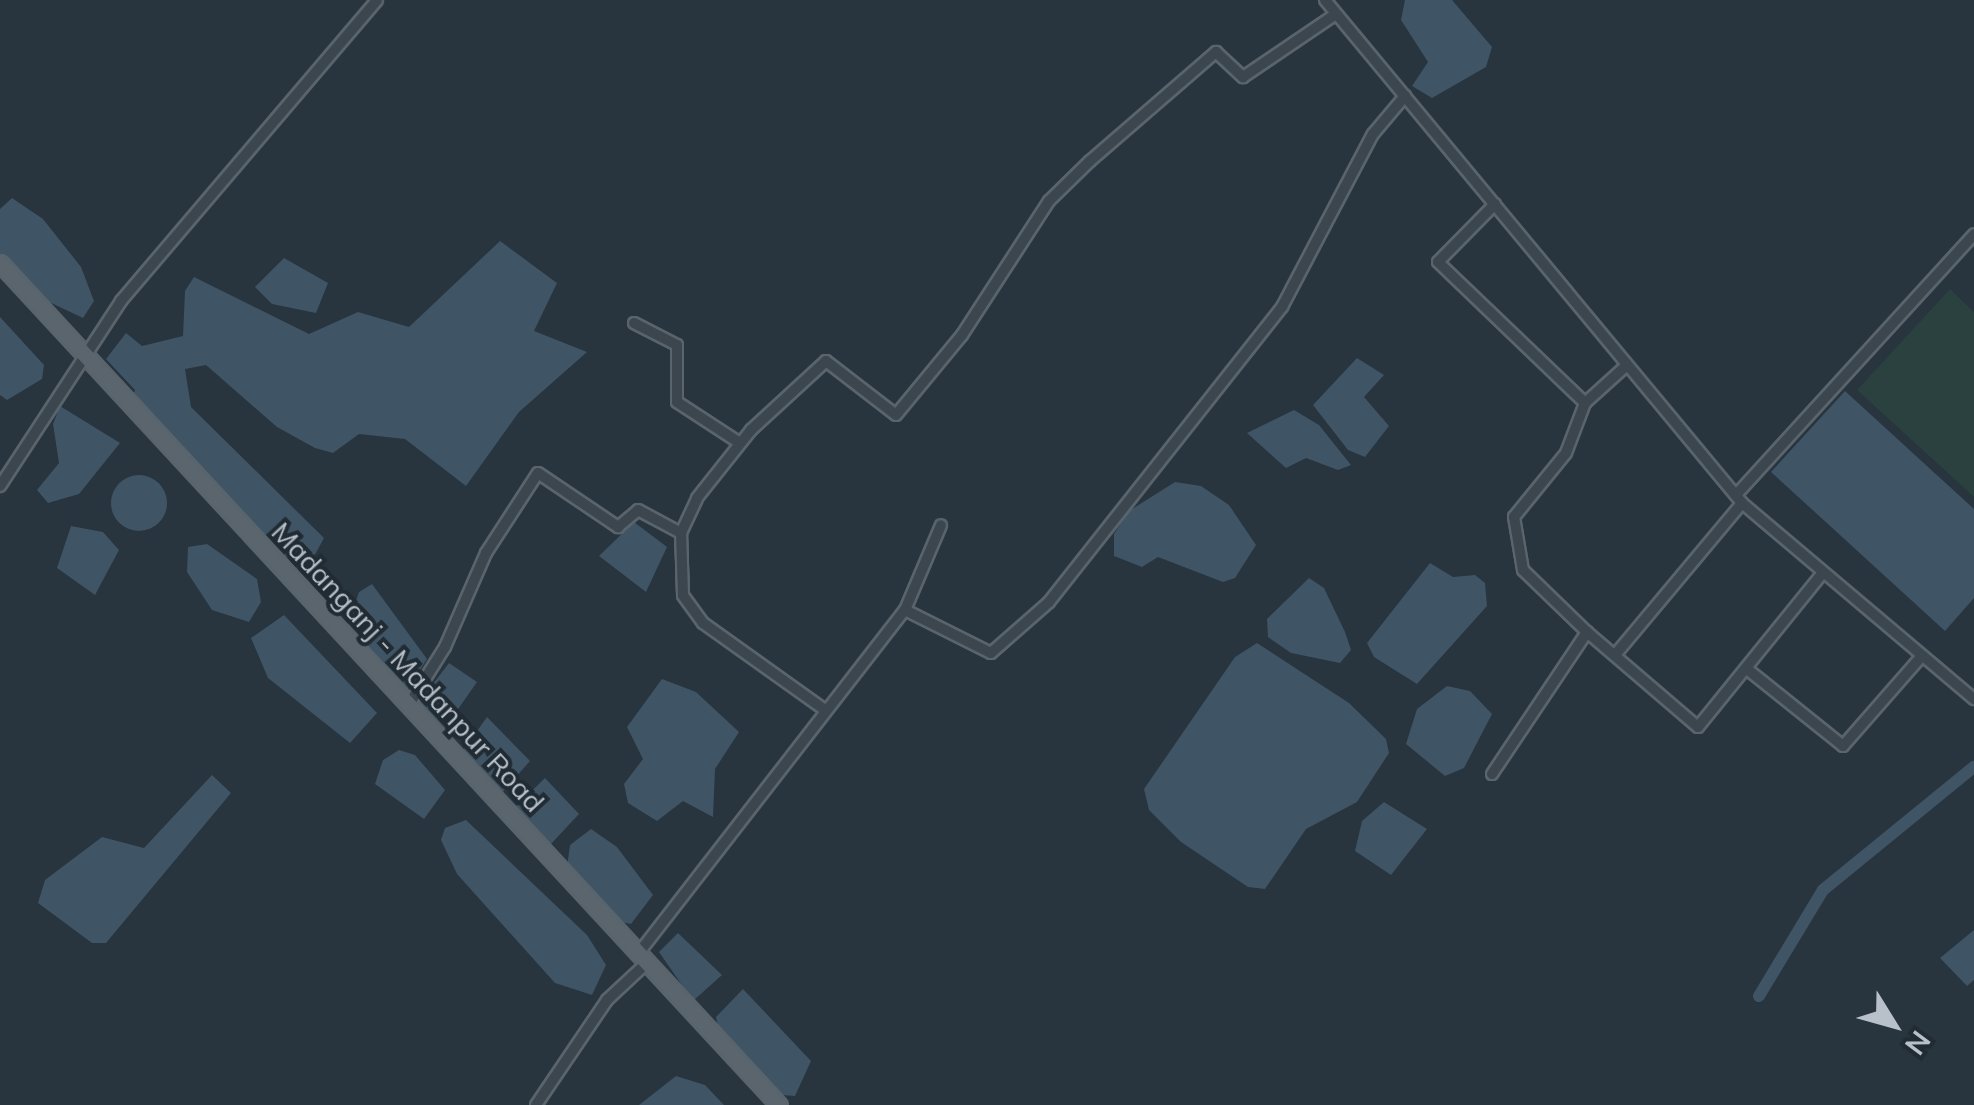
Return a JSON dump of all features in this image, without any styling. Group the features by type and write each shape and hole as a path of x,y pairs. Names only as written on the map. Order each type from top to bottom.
{"main road":[{"name":"Madanganj - Madanpur Road","path":"0,263 779,1105"}],"street":[{"path":"0,486 82,351 376,0"},
{"path":"1325,0 1739,499 1822,574 1974,700"},
{"path":"825,710 703,623 683,596 680,533 740,442 826,361 896,416 962,335 1049,201 1090,161 1216,52 1244,77 1336,14"},
{"path":"905,610 991,653 1048,602 1282,307 1372,134 1405,96"},
{"path":"1495,204 1438,262 1585,403"},
{"path":"1615,654 1739,499 1974,234"},
{"path":"634,323 678,345 677,402 740,442"},
{"path":"1626,366 1585,403 1566,454 1513,522 1523,570 1587,632 1698,727 1822,574"},
{"path":"408,706 445,648 486,552 538,473 618,527 638,510 680,533"},
{"path":"536,1105 606,1000 645,956 825,710 905,610 940,525"},
{"path":"1492,774 1587,632"},
{"path":"1746,669 1843,746 1921,657"}],"green space":[{"path":"1950,289 1974,312 1974,497 1857,390"}],"water":[{"path":"1405,0 1452,0 1492,47 1486,67 1432,98 1412,86 1428,62 1401,20"},
{"path":"12,198 43,219 81,267 94,301 83,318 47,301 0,255 0,209"},
{"path":"500,241 557,283 534,331 587,352 519,412 466,486 405,439 359,434 333,453 315,448 277,427 206,365 185,369 191,407 324,538 311,562 282,561 131,400 135,390 106,359 126,333 142,346 183,336 185,291 194,277 309,334 358,312 409,327"},
{"path":"284,258 328,283 316,313 272,304 255,287"},
{"path":"0,317 44,365 42,379 7,400 0,395"},
{"path":"1357,358 1384,375 1364,397 1389,426 1365,457 1348,450 1313,405"},
{"path":"1845,391 1974,509 1974,598 1945,631 1771,472"},
{"path":"60,406 120,443 79,494 48,503 37,490 59,463 53,424"},
{"path":"1294,410 1319,425 1351,465 1338,470 1306,458 1286,468 1247,433"},
{"path":"139,475 159,483 167,503 159,523 139,531 119,523 111,503 119,483"},
{"path":"1175,482 1201,486 1229,505 1256,545 1235,578 1223,582 1158,557 1142,567 1114,556 1114,534 1129,511"},
{"path":"634,522 667,547 646,592 599,556"},
{"path":"71,526 103,532 119,550 95,595 57,568"},
{"path":"207,544 257,579 261,602 249,622 212,610 187,572 188,547"},
{"path":"1430,563 1453,577 1475,575 1485,583 1487,606 1417,684 1374,657 1367,643"},
{"path":"1309,578 1324,588 1345,632 1351,650 1340,663 1291,653 1268,637 1267,619"},
{"path":"372,584 427,659 407,691 346,630 359,592"},
{"path":"284,615 377,713 350,743 268,678 251,638"},
{"path":"1257,643 1349,703 1386,739 1389,753 1357,802 1306,829 1265,889 1248,887 1181,842 1149,810 1144,789 1235,657"},
{"path":"449,663 477,682 440,735 416,706"},
{"path":"662,679 696,692 739,732 715,769 713,817 683,801 657,821 628,803 624,784 643,759 627,727"},
{"path":"1447,686 1470,691 1492,714 1464,768 1445,776 1406,744 1417,709"},
{"path":"487,717 530,761 501,794 462,752"},
{"path":"399,750 415,755 445,790 424,819 375,784 383,760"},
{"path":"212,775 231,793 106,943 92,943 38,903 45,880 102,837 144,848"},
{"path":"545,778 579,814 550,845 512,810"},
{"path":"1384,802 1427,829 1391,875 1355,851 1362,821"},
{"path":"466,820 587,935 606,965 592,995 555,983 457,874 441,840 445,828"},
{"path":"591,829 617,847 653,895 631,924 616,921 567,867 570,845"},
{"path":"1974,930 1974,980 1967,986 1940,958"},
{"path":"678,933 722,975 693,1001 659,952"},
{"path":"743,989 811,1061 795,1096 782,1095 720,1035 716,1017"},
{"path":"676,1076 705,1085 724,1105 639,1105"}],"waterway":[{"path":"1759,996 1823,890 1974,767"}]}
